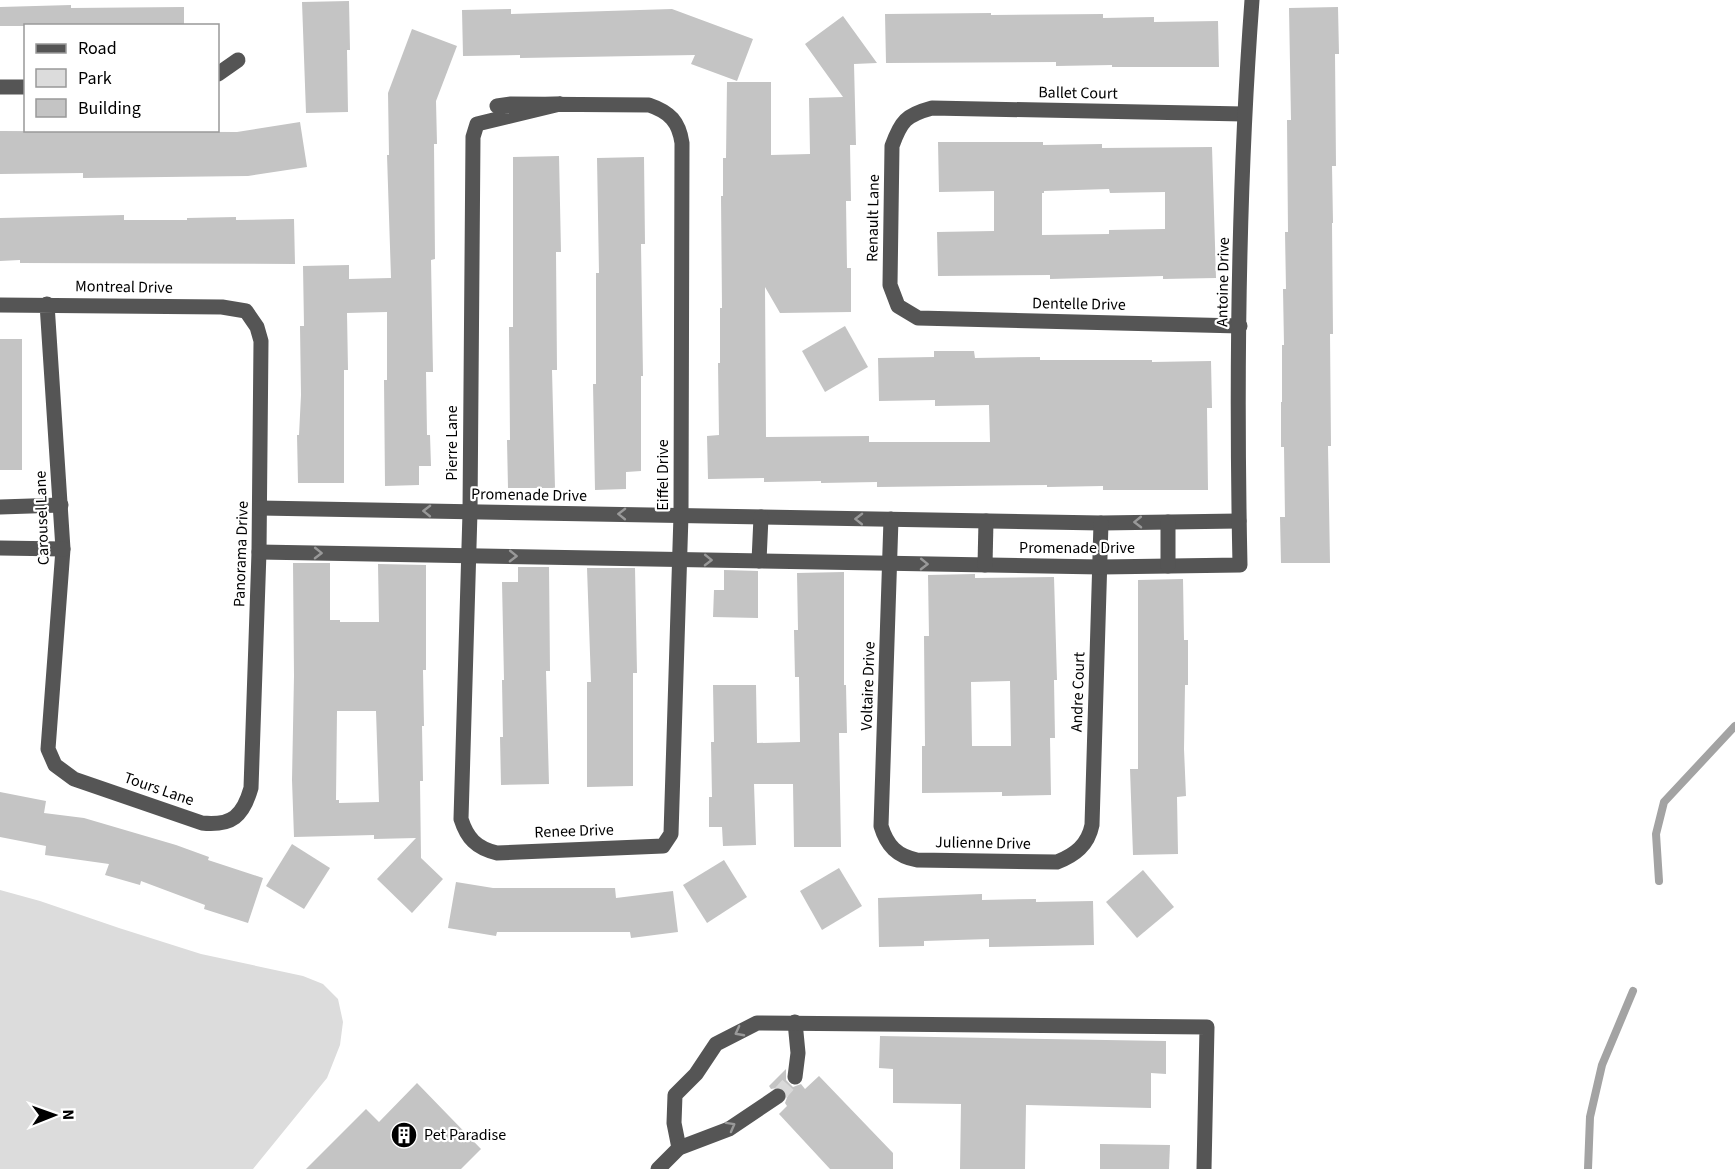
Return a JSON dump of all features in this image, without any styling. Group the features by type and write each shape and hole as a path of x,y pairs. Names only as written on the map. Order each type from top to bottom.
{"street":[{"name":"Antoine Drive","path":"1240,565 1240,326 1244,114 1252,0"},
{"path":"219,73 238,60"},
{"path":"0,87 24,87"},
{"name":"Eiffel Drive","path":"560,104 649,105 662,109 674,118 680,130 682,144 681,559 671,834"},
{"name":"Pierre Lane","path":"474,844 465,832 461,819 470,512 473,137 477,124 560,104"},
{"name":"Ballet Court","path":"913,113 932,108 1244,114"},
{"name":"Renault Lane","path":"913,113 900,125 892,146 890,285 898,306 918,318"},
{"name":"Carousel Lane","path":"47,304 63,549 48,749 55,765"},
{"name":"Montreal Drive","path":"0,305 222,307 246,311"},
{"name":"Panorama Drive","path":"246,311 257,327 261,341 259,552 251,788 247,801"},
{"name":"Dentelle Drive","path":"918,318 1240,326"},
{"path":"0,507 61,505"},
{"name":"Promenade Drive","path":"260,508 1101,523 1239,521"},
{"path":"759,561 761,517"},
{"name":"Voltaire Drive","path":"891,519 881,826 885,840 894,850"},
{"path":"985,565 986,521"},
{"path":"1168,522 1168,566"},
{"name":"Andre Court","path":"1072,856 1089,838 1092,825 1101,523"},
{"path":"0,548 63,549"},
{"name":"Promenade Drive","path":"259,552 1101,567 1240,565"},
{"name":"Tours Lane","path":"55,765 74,779 202,823 216,824 230,821 241,813 247,801"},
{"name":"Renee Drive","path":"474,844 497,853 663,846 671,834"},
{"name":"Julienne Drive","path":"894,850 904,858 917,860 1057,862 1072,856"},
{"path":"795,1022 798,1053 795,1077"},
{"path":"679,1148 674,1123 675,1095 696,1074 716,1044 757,1023 1207,1027 1204,1169"},
{"path":"658,1169 679,1148 729,1129 778,1096"}],"green space":[{"path":"0,890 201,954 303,976 323,984 338,999 343,1022 340,1045 327,1078 253,1169 0,1169"}],"building":[{"path":"349,1 348,112 306,113 302,2"},
{"path":"71,5 71,8 184,7 184,24 0,26 0,7"},
{"path":"1338,7 1339,54 1335,54 1336,166 1332,166 1333,334 1330,334 1331,446 1328,446 1330,563 1281,563 1280,517 1285,517 1284,447 1281,447 1283,289 1286,289 1285,232 1288,232 1287,120 1291,120 1289,8"},
{"path":"511,9 511,14 672,9 753,39 737,81 691,64 695,55 520,58 520,55 463,56 462,10"},
{"path":"991,13 991,15 1103,14 1103,18 1154,17 1154,22 1218,21 1219,67 1056,66 1056,62 886,63 885,14"},
{"path":"843,16 877,63 854,64 856,145 850,145 851,201 846,201 847,268 851,268 851,312 780,313 765,287 766,437 869,436 869,442 990,442 989,405 935,406 935,400 879,401 878,358 934,357 934,351 974,351 975,358 1040,357 1040,360 1211,361 1212,408 1207,408 1208,490 1103,490 1103,486 1047,487 1047,485 877,487 877,482 764,482 764,478 708,479 707,436 719,435 718,363 720,363 720,308 722,308 721,196 723,196 723,158 726,158 727,82 771,82 771,155 810,154 809,98 843,97 805,44"},
{"path":"412,29 457,46 436,101 435,259 431,260 433,372 426,372 427,435 430,435 431,466 419,466 419,485 385,486 384,380 387,380 387,312 347,313 348,370 344,370 344,483 298,483 297,435 299,435 301,395 300,326 304,326 303,266 349,265 349,279 391,278 387,155 389,155 388,93"},
{"path":"300,122 307,167 248,176 83,178 83,173 0,174 0,131 237,132"},
{"path":"938,142 1102,144 1102,148 1212,147 1216,278 1163,279 1163,276 1050,279 1050,275 938,276 937,232 994,231 994,191 939,192","holes":["1109,189 1110,193 1165,192 1165,229 1109,230 1109,234 1042,235 1042,193 1044,191"]},
{"path":"559,156 561,252 556,252 557,370 552,370 555,488 508,488 509,327 513,327 513,157"},
{"path":"644,157 645,244 641,244 643,376 641,376 641,471 626,472 626,489 595,490 593,384 596,384 596,273 599,273 597,158"},
{"path":"124,215 124,220 236,217 236,220 294,219 295,264 0,261 0,218"},
{"path":"845,326 868,367 825,392 802,351"},
{"path":"0,339 22,339 22,470 0,470"},
{"path":"293,563 330,563 330,620 340,620 340,622 379,622 378,564 426,565 423,781 420,781 421,858 443,879 412,913 377,879 416,838 374,839 374,835 294,837 292,780","holes":["337,711 376,711 379,802 339,803 339,800 336,800"]},
{"path":"518,567 549,567 550,671 546,671 549,784 501,785 500,737 503,737 502,680 504,680 502,582 518,582"},
{"path":"587,568 635,568 637,673 633,673 633,786 587,787 587,682 591,682"},
{"path":"724,570 758,571 758,618 713,617 714,590 724,590"},
{"path":"844,572 844,685 846,685 847,733 839,733 841,847 794,847 793,784 754,784 756,845 723,846 722,827 709,827 709,797 712,797 711,742 714,742 713,685 756,685 757,743 800,742 799,677 795,677 794,630 798,630 797,573"},
{"path":"975,574 975,578 1054,577 1057,680 1054,680 1055,738 1050,738 1051,795 1002,796 1002,792 922,793 922,746 925,746 924,636 929,636 928,575","holes":["1010,681 1011,746 972,746 971,682"]},
{"path":"1183,579 1184,640 1188,640 1184,749 1186,796 1177,797 1178,854 1133,855 1130,769 1138,769 1138,580"},
{"path":"0,792 46,801 44,813 84,818 176,845 209,857 208,860 263,878 248,923 204,909 205,905 141,881 140,885 105,875 109,864 45,855 46,846 0,837"},
{"path":"292,844 330,868 304,909 266,886"},
{"path":"724,860 747,897 707,923 683,885"},
{"path":"839,868 862,906 822,930 800,891"},
{"path":"1143,870 1174,907 1137,938 1106,902"},
{"path":"456,882 493,888 615,888 616,898 673,891 678,932 631,938 630,932 497,932 496,936 448,928"},
{"path":"982,894 982,900 1093,901 1094,945 989,947 989,939 924,941 924,946 879,947 878,898"},
{"path":"880,1036 1166,1041 1166,1074 1151,1073 1151,1108 1026,1105 1025,1169 960,1169 961,1104 893,1103 893,1069 879,1068"},
{"path":"786,1069 786,1080 793,1087 801,1084 805,1089 819,1076 893,1153 893,1169 830,1169 779,1114 787,1106 785,1103 788,1095 782,1087 771,1089 769,1086"},
{"name":"Pet Paradise","path":"417,1083 481,1149 461,1169 306,1169 366,1109 379,1122"},
{"path":"1100,1144 1170,1145 1169,1169 1100,1169"}],"waterway":[{"path":"1659,881 1656,834 1664,802 1735,726"},
{"path":"1588,1169 1590,1117 1602,1065 1633,991"}],"tunnel":[{"path":"778,1096 795,1077"}],"place":[{"name":"Pet Paradise","path":"404,1135"}]}
